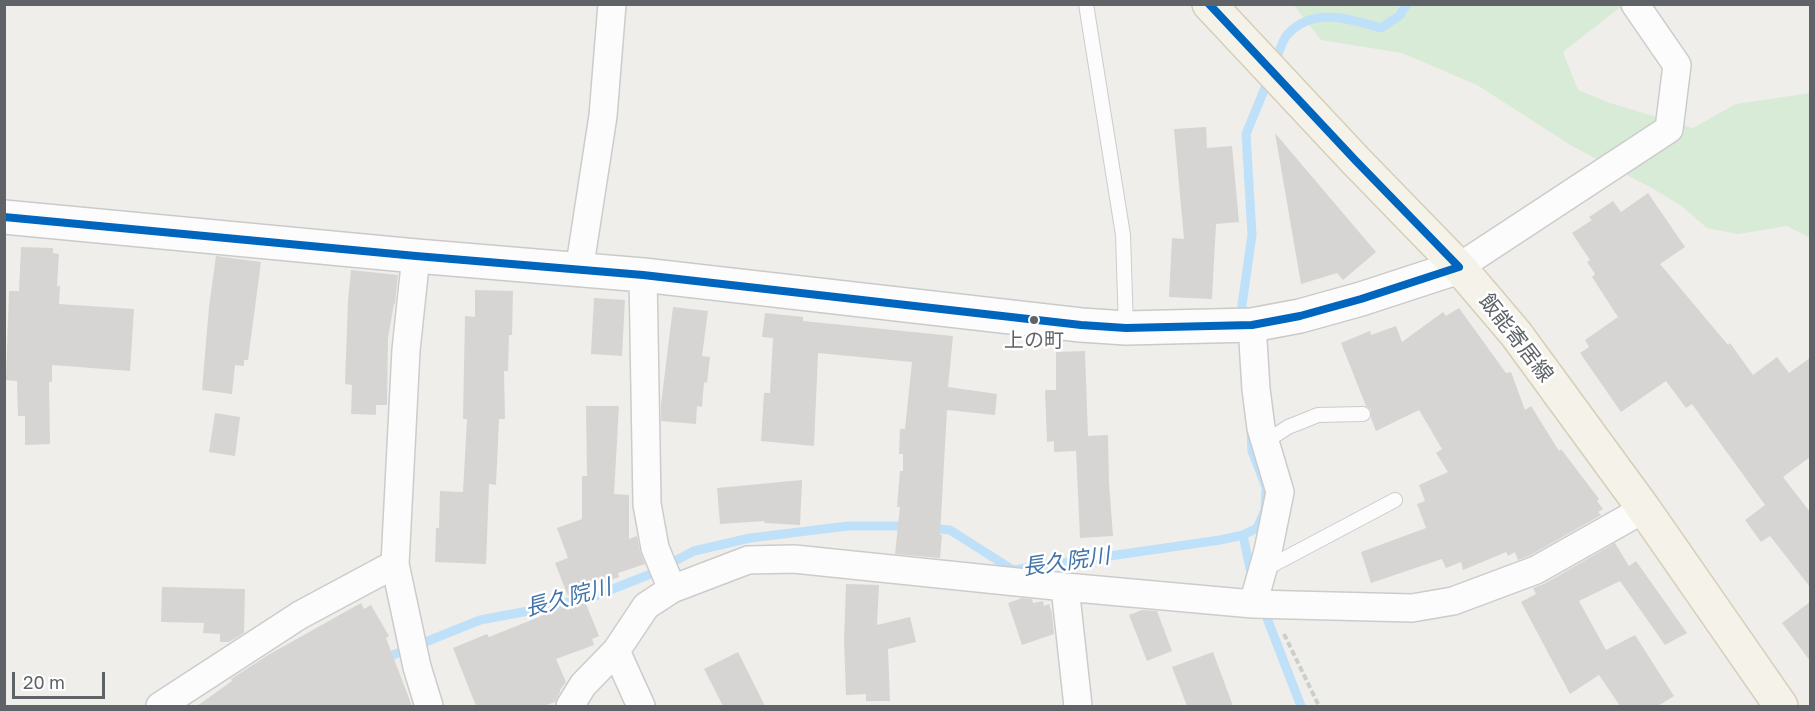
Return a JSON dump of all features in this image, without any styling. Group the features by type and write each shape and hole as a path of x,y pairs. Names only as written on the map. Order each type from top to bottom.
{"main road":[{"name":"飯能寄居線","path":"1209,4 1459,267 1516,334 1644,509 1780,706"},
{"path":"4,217 579,271 643,275 1081,325 1126,328 1252,325 1300,316 1459,267"}],"street":[{"path":"579,271 603,116 612,4"},
{"path":"1459,267 1669,129 1677,65 1635,4"},
{"path":"416,256 406,350 395,564 417,667 429,706"},
{"path":"643,275 647,504 655,548 670,586"},
{"path":"1252,325 1261,428 1281,492 1262,570 1262,604"},
{"path":"570,706 583,685 616,651 646,606 670,586 748,560 794,559 1065,587 1262,604 1412,608 1452,601 1536,570 1644,509"},
{"path":"160,706 300,615 395,564"},
{"path":"1065,587 1078,706"},
{"path":"616,651 641,706"}],"lane":[{"path":"1086,4 1124,235 1126,328"},
{"path":"1265,442 1288,428 1318,415 1363,414"},
{"path":"1262,570 1395,500"}],"path":[{"path":"1262,604 1319,706"}],"green space":[{"path":"1293,4 1621,5 1563,52 1578,90 1610,103 1693,128 1736,104 1810,93 1810,238 1787,226 1738,234 1707,228 1680,205 1572,146 1477,85 1402,53 1321,40"}],"building":[{"path":"1206,127 1207,148 1232,146 1239,222 1216,224 1212,299 1169,297 1172,238 1184,239 1174,129"},
{"path":"1275,133 1376,252 1343,280 1337,273 1301,284"},
{"path":"1648,193 1685,247 1660,264 1728,345 1730,343 1753,375 1777,357 1789,373 1810,358 1810,457 1783,477 1810,512 1810,587 1770,536 1761,542 1745,520 1765,505 1692,404 1686,408 1666,381 1621,412 1580,353 1589,347 1585,340 1618,317 1592,277 1595,274 1587,262 1590,260 1572,233 1592,220 1589,217 1613,201 1621,212"},
{"path":"21,247 53,248 53,253 59,254 57,286 60,286 59,304 134,309 130,371 52,365 52,382 49,382 50,444 25,445 25,416 18,416 17,381 6,380 9,291 19,291"},
{"path":"216,256 261,262 248,360 244,360 244,366 235,365 232,394 202,390"},
{"path":"351,270 398,275 388,338 387,405 376,405 376,415 351,414 352,385 345,384"},
{"path":"475,290 513,291 508,371 504,371 505,419 499,419 496,485 489,484 486,564 435,562 440,491 463,492 467,419 463,419 465,316 475,317"},
{"path":"594,298 625,300 622,356 591,354"},
{"path":"673,307 708,311 702,356 710,357 707,383 704,382 702,407 697,406 696,424 661,421"},
{"path":"1459,308 1506,373 1511,372 1525,410 1531,406 1559,451 1561,449 1599,499 1597,501 1603,509 1598,512 1601,515 1518,560 1515,552 1508,556 1506,552 1463,570 1461,562 1446,568 1442,559 1371,583 1361,552 1426,528 1417,504 1425,501 1419,485 1448,472 1436,453 1442,449 1419,410 1376,431 1371,418 1371,410 1366,406 1341,343 1370,331 1371,335 1396,326 1402,342 1443,312 1446,316"},
{"path":"765,313 803,317 803,321 953,336 948,387 997,394 995,415 947,410 940,558 895,554 900,507 897,507 900,471 903,471 903,454 899,454 900,429 905,429 912,362 818,353 814,446 761,441 764,393 770,393 773,338 762,337"},
{"path":"1085,351 1088,436 1108,435 1113,536 1080,538 1076,451 1054,452 1054,441 1047,442 1045,390 1056,390 1056,352"},
{"path":"586,406 619,406 614,494 629,495 629,539 637,536 645,564 618,573 619,577 568,596 555,563 568,558 557,528 582,519 582,476 587,476"},
{"path":"215,413 240,417 235,456 209,452"},
{"path":"802,480 800,525 764,523 765,521 720,524 717,488"},
{"path":"1615,543 1629,566 1636,561 1687,633 1665,645 1620,581 1579,601 1606,650 1635,635 1674,696 1658,706 1620,706 1599,675 1570,694 1521,602 1536,594 1533,588"},
{"path":"846,584 879,585 877,625 910,617 916,642 888,649 890,701 866,701 866,694 846,695 844,641"},
{"path":"162,587 245,589 244,633 229,642 220,642 220,634 203,633 204,623 161,622"},
{"path":"1022,598 1032,599 1033,603 1043,601 1044,606 1049,604 1054,634 1022,645 1008,603"},
{"path":"584,599 599,636 592,639 594,645 556,659 566,682 555,702 544,706 476,706 453,648 487,634 489,637"},
{"path":"1810,602 1810,661 1782,623"},
{"path":"361,603 364,609 371,605 389,636 386,638 412,706 197,706 232,681 231,679 268,655"},
{"path":"1142,610 1157,611 1172,651 1147,661 1129,615"},
{"path":"738,652 765,706 723,706 704,669"},
{"path":"1213,652 1233,706 1187,706 1172,667"}],"waterway":[{"name":"長久院川","path":"1274,66 1287,35 1308,20 1332,17 1381,28 1399,16 1407,4"},
{"name":"長久院川","path":"1242,320 1252,235 1246,134 1269,78"},
{"name":"長久院川","path":"928,528 950,530 1013,570 1243,535 1257,528 1265,510 1266,487 1252,451 1251,432"},
{"name":"長久院川","path":"383,659 480,620 595,596 648,575 694,551 750,538 848,526 908,526"},
{"path":"1243,535 1252,578"},
{"path":"1263,608 1301,706"}],"transit line":[{"path":"4,217 643,275 1081,325 1126,328 1252,325 1300,316 1361,299 1459,267 1209,4"}],"place":[{"name":"上の町","path":"1034,320"}]}
